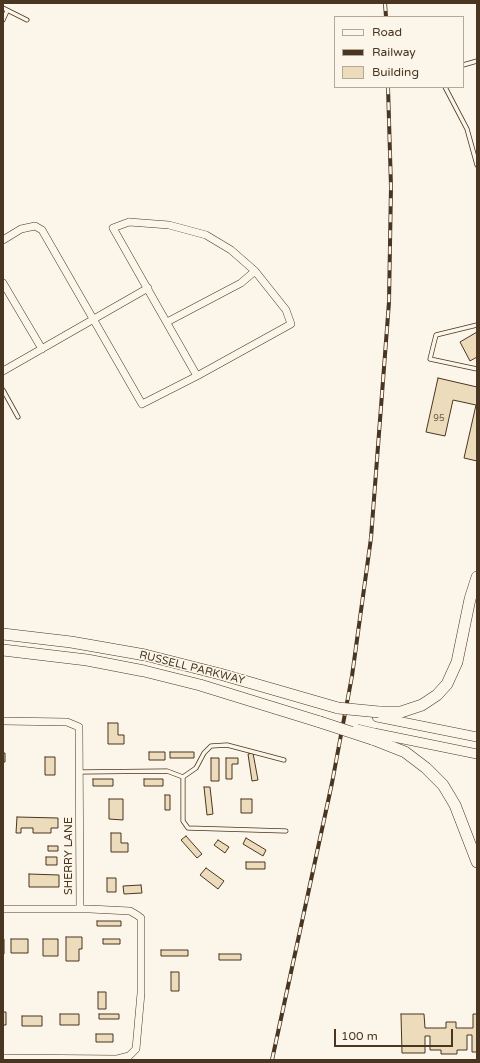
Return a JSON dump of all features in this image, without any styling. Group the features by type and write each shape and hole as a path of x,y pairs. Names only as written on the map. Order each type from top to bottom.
{"main road":[{"name":"RUSSELL PARKWAY","path":"3,634 72,642 145,655 220,674 338,708 378,715 401,712 422,705 437,695 447,684 457,662 470,600 477,577"},
{"name":"RUSSELL PARKWAY","path":"3,650 87,660 144,671 200,685 309,719 373,736 405,752 426,768 443,785 455,805 477,862"}],"street":[{"path":"3,240 21,229 35,226 42,230 142,404 197,376 291,324 286,310 255,271 231,250 206,235 161,224 129,222 113,228 197,376"},
{"path":"167,322 241,283 255,271"},
{"path":"3,283 42,349"},
{"path":"3,371 148,288"},
{"path":"378,715 477,737"},
{"name":"SHERRY LANE","path":"3,721 68,722 79,727 80,909 130,911 140,918 141,993 136,1049 129,1056 117,1059 3,1058"},
{"path":"373,736 477,754"},
{"path":"3,909 80,909"}],"lane":[{"path":"3,8 27,20"},
{"path":"3,20 7,11"},
{"path":"464,65 477,61"},
{"path":"446,88 468,129 477,165"},
{"path":"477,325 436,335 430,359 477,369"},
{"path":"3,390 18,416"},
{"path":"183,777 196,768 204,753 211,746 227,745 284,760"},
{"path":"80,772 167,770 183,777"},
{"path":"183,777 183,821 188,828 286,831"}],"building":[{"path":"477,332 477,357 470,361 460,342"},
{"path":"438,378 477,387 477,461 464,458 476,405 453,400 445,436 426,432"},
{"path":"108,723 118,723 118,735 124,735 124,744 108,744"},
{"path":"149,752 165,752 165,760 149,760"},
{"path":"170,752 194,752 194,758 170,758"},
{"path":"3,753 5,753 5,762 3,762"},
{"path":"253,753 258,780 252,781 248,754"},
{"path":"45,757 55,757 55,775 45,775"},
{"path":"211,758 219,758 219,781 211,781"},
{"path":"226,758 238,758 238,764 232,764 232,779 226,779"},
{"path":"93,779 113,779 113,786 93,786"},
{"path":"144,779 163,779 163,786 144,786"},
{"path":"204,787 210,787 213,814 207,815"},
{"path":"165,795 170,795 170,810 165,810"},
{"path":"109,799 123,799 123,820 109,819"},
{"path":"241,799 252,799 252,813 241,813"},
{"path":"17,817 58,818 58,828 51,828 51,833 33,833 33,828 21,828 21,833 16,833"},
{"path":"111,833 121,833 121,843 128,843 128,852 111,852"},
{"path":"186,836 202,854 197,858 181,840"},
{"path":"246,838 266,850 263,856 243,844"},
{"path":"218,840 229,847 225,853 214,845"},
{"path":"48,846 58,846 58,851 48,851"},
{"path":"46,857 57,857 57,865 46,865"},
{"path":"246,862 265,862 265,869 246,869"},
{"path":"206,868 224,881 218,889 200,875"},
{"path":"29,874 59,875 59,887 29,887"},
{"path":"107,878 116,878 116,892 107,892"},
{"path":"141,885 142,893 124,894 123,886"},
{"path":"97,921 121,921 121,926 97,926"},
{"path":"66,937 82,937 82,949 79,949 79,961 66,961"},
{"path":"4,939 4,954 3,954"},
{"path":"11,939 28,939 28,953 11,953"},
{"path":"43,939 58,939 58,956 43,956"},
{"path":"103,939 120,939 120,944 103,944"},
{"path":"161,950 188,950 188,956 161,956"},
{"path":"219,954 241,954 241,960 219,960"},
{"path":"171,972 179,972 179,991 171,991"},
{"path":"98,992 106,992 106,1009 98,1009"},
{"path":"3,1012 6,1012 6,1025 3,1025"},
{"path":"60,1014 79,1014 79,1025 60,1025"},
{"path":"99,1014 119,1014 119,1019 99,1019"},
{"path":"401,1014 424,1014 425,1028 446,1028 446,1022 456,1022 456,1028 473,1028 473,1014 477,1014 477,1052 472,1052 472,1035 467,1035 467,1050 457,1050 457,1054 441,1054 441,1050 430,1050 430,1036 425,1036 425,1053 402,1053"},
{"path":"22,1016 42,1016 42,1026 22,1026"},
{"path":"96,1034 113,1034 113,1042 96,1042"}],"railway":[{"path":"385,3 386,16"},
{"path":"272,1060 332,783 352,676 371,538 389,302 391,187 388,88"}]}
